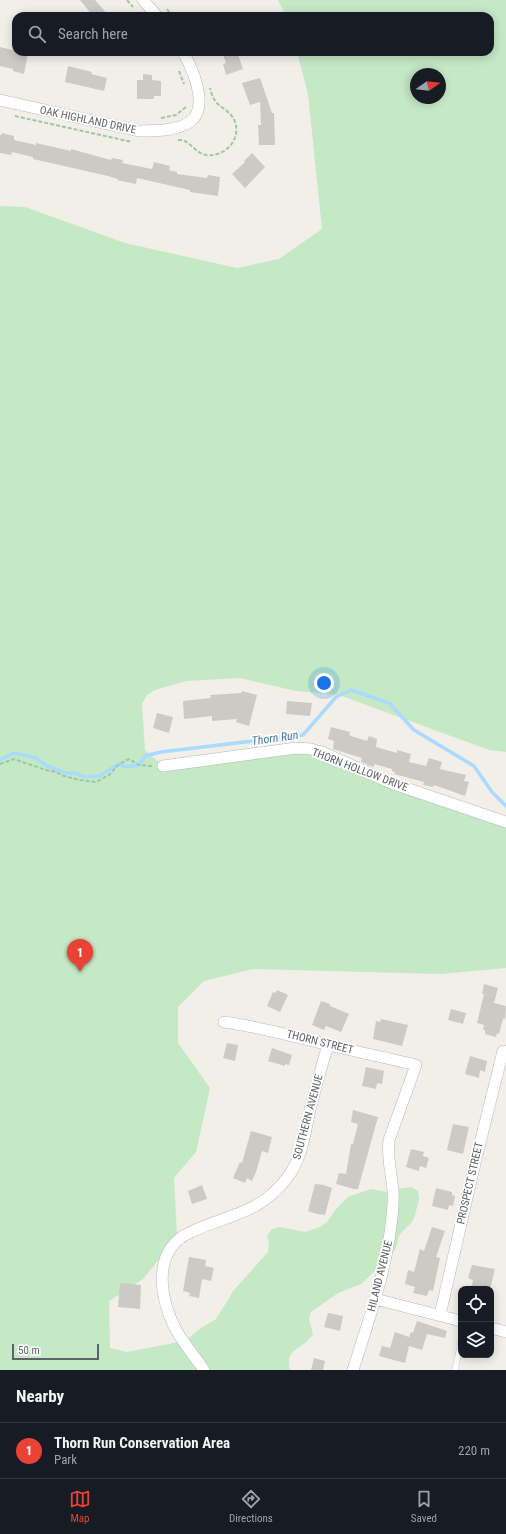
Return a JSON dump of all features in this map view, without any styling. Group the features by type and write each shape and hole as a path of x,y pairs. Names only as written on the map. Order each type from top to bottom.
{"street":[{"path":"143,0 154,12"},
{"name":"OAK HIGHLAND DRIVE","path":"0,100 139,131 163,130 184,125 192,120 196,114 199,98 198,89 185,56"},
{"name":"THORN HOLLOW DRIVE","path":"163,766 296,748 311,749 322,752 391,783 506,822"},
{"name":"THORN STREET","path":"224,1022 254,1027 416,1065"},
{"name":"SOUTHERN AVENUE","path":"204,1370 174,1326 167,1309 162,1290 162,1273 165,1259 171,1247 179,1238 190,1232 248,1210 259,1204 287,1178 294,1168 300,1154 317,1082 328,1045"},
{"name":"PROSPECT STREET","path":"440,1315 477,1151 505,1052"},
{"name":"HILAND AVENUE","path":"353,1370 376,1299 388,1252 394,1202 387,1149 388,1140 416,1065"},
{"path":"376,1299 458,1320"},
{"path":"494,1329 506,1332"}],"lane":[{"path":"455,1370 458,1356"}],"path":[{"path":"177,68 185,88"},
{"path":"159,118 180,113 185,109 187,104"},
{"path":"0,764 14,759 56,772 64,776 96,782 109,774 119,764 129,759 145,766 163,766"}],"green space":[{"path":"278,0 506,0 506,752 489,750 339,695 296,691 240,678 186,681 155,690 147,695 142,704 145,750 163,766 296,748 506,822 506,968 441,974 253,969 204,981 178,1007 178,1043 210,1088 196,1152 174,1178 177,1237 143,1279 109,1301 110,1348 127,1352 184,1341 204,1370 0,1370 0,206 25,207 125,243 237,268 279,259 322,229 308,94 298,56 494,56 494,12 284,12"},
{"path":"411,1187 418,1191 419,1199 415,1215 412,1222 400,1234 395,1250 390,1257 361,1284 338,1293 311,1312 309,1319 313,1334 305,1343 292,1353 289,1363 290,1370 205,1370 188,1339 201,1328 216,1319 234,1290 268,1252 269,1243 267,1236 272,1229 280,1227 305,1232 320,1227 327,1222 336,1209 348,1197 371,1189 387,1192 395,1189"}],"building":[{"path":"80,0 95,0 106,12 90,12"},
{"path":"0,47 12,50 12,56 28,56 24,74 13,71 13,69 0,66"},
{"path":"223,56 238,56 243,69 226,75 223,64 226,63"},
{"path":"68,66 92,72 91,74 107,78 104,91 65,82"},
{"path":"143,74 152,75 152,80 161,81 161,96 154,96 154,99 137,99 137,80 143,80"},
{"path":"260,78 272,113 274,113 275,145 259,145 258,125 261,125 260,102 250,105 242,83"},
{"path":"2,133 14,136 14,140 36,145 36,143 71,151 71,149 111,160 112,158 123,160 122,163 152,169 154,162 170,166 169,170 177,172 177,174 207,178 208,175 220,177 218,196 190,192 190,190 137,178 136,184 33,159 33,157 12,152 11,155 0,153 0,135"},
{"path":"252,153 265,167 245,188 232,174"},
{"path":"242,691 257,695 249,726 236,722 237,719 212,721 212,716 184,719 183,701 211,698 210,695 241,693"},
{"path":"287,701 312,703 310,716 286,714"},
{"path":"157,713 173,717 169,733 153,728"},
{"path":"331,727 350,732 349,735 367,741 369,736 377,739 376,747 397,753 397,750 411,754 409,762 426,766 429,758 442,762 440,769 466,775 464,781 469,782 465,796 434,785 433,787 423,785 424,782 394,774 395,772 392,771 392,769 374,764 374,767 368,765 361,761 362,758 333,749 334,741 328,739"},
{"path":"484,984 498,988 494,1003 506,1006 505,1019 503,1019 499,1034 497,1033 496,1037 485,1034 485,1030 483,1030 484,1025 477,1023 484,994 482,994"},
{"path":"277,990 288,995 280,1012 267,1006 273,992 276,993"},
{"path":"321,1001 349,1014 341,1032 326,1026 324,1030 312,1025"},
{"path":"451,1009 466,1013 463,1024 448,1020"},
{"path":"381,1019 408,1025 402,1046 373,1039 376,1021 380,1022"},
{"path":"227,1043 238,1045 235,1061 223,1058"},
{"path":"272,1048 292,1055 289,1065 285,1064 285,1066 268,1061"},
{"path":"470,1056 487,1061 485,1072 480,1070 479,1078 465,1074"},
{"path":"366,1067 384,1071 382,1084 377,1083 376,1089 362,1086"},
{"path":"353,1110 378,1117 358,1189 336,1184 339,1173 346,1174 351,1144 353,1144 358,1124 351,1122"},
{"path":"453,1124 469,1127 463,1154 447,1150"},
{"path":"251,1131 272,1137 268,1153 262,1151 252,1181 247,1178 245,1183 233,1178 240,1162 242,1163"},
{"path":"411,1149 424,1152 423,1156 429,1158 426,1168 420,1166 419,1171 406,1167"},
{"path":"315,1184 332,1188 325,1215 308,1211"},
{"path":"202,1185 207,1199 192,1204 188,1191"},
{"path":"436,1188 452,1192 452,1195 455,1196 453,1206 449,1205 448,1210 432,1206"},
{"path":"432,1227 445,1231 436,1257 440,1258 433,1291 429,1290 427,1296 413,1293 415,1287 405,1284 408,1270 414,1272 420,1249 424,1251"},
{"path":"189,1257 206,1260 205,1266 214,1268 211,1281 202,1279 199,1298 189,1296 190,1293 183,1291"},
{"path":"472,1265 495,1269 491,1286 472,1286 473,1280 468,1278"},
{"path":"120,1283 141,1285 140,1309 118,1307"},
{"path":"328,1313 343,1316 340,1331 324,1327"},
{"path":"417,1321 447,1331 445,1338 427,1334 422,1350 409,1346 405,1363 379,1356 382,1346 390,1348 395,1332 409,1337 411,1332 413,1333"},
{"path":"314,1358 325,1361 323,1370 311,1370"}],"waterway":[{"name":"Thorn Run","path":"0,760 14,753 36,758 47,766 66,773 75,773 84,777 99,776 119,764 127,767 139,765 145,756 161,752 303,735 336,697 351,690 389,703 414,730 474,766 492,792 506,806"}],"place":[{"name":"Thorn Run Conservation Area","path":"80,972"}]}
